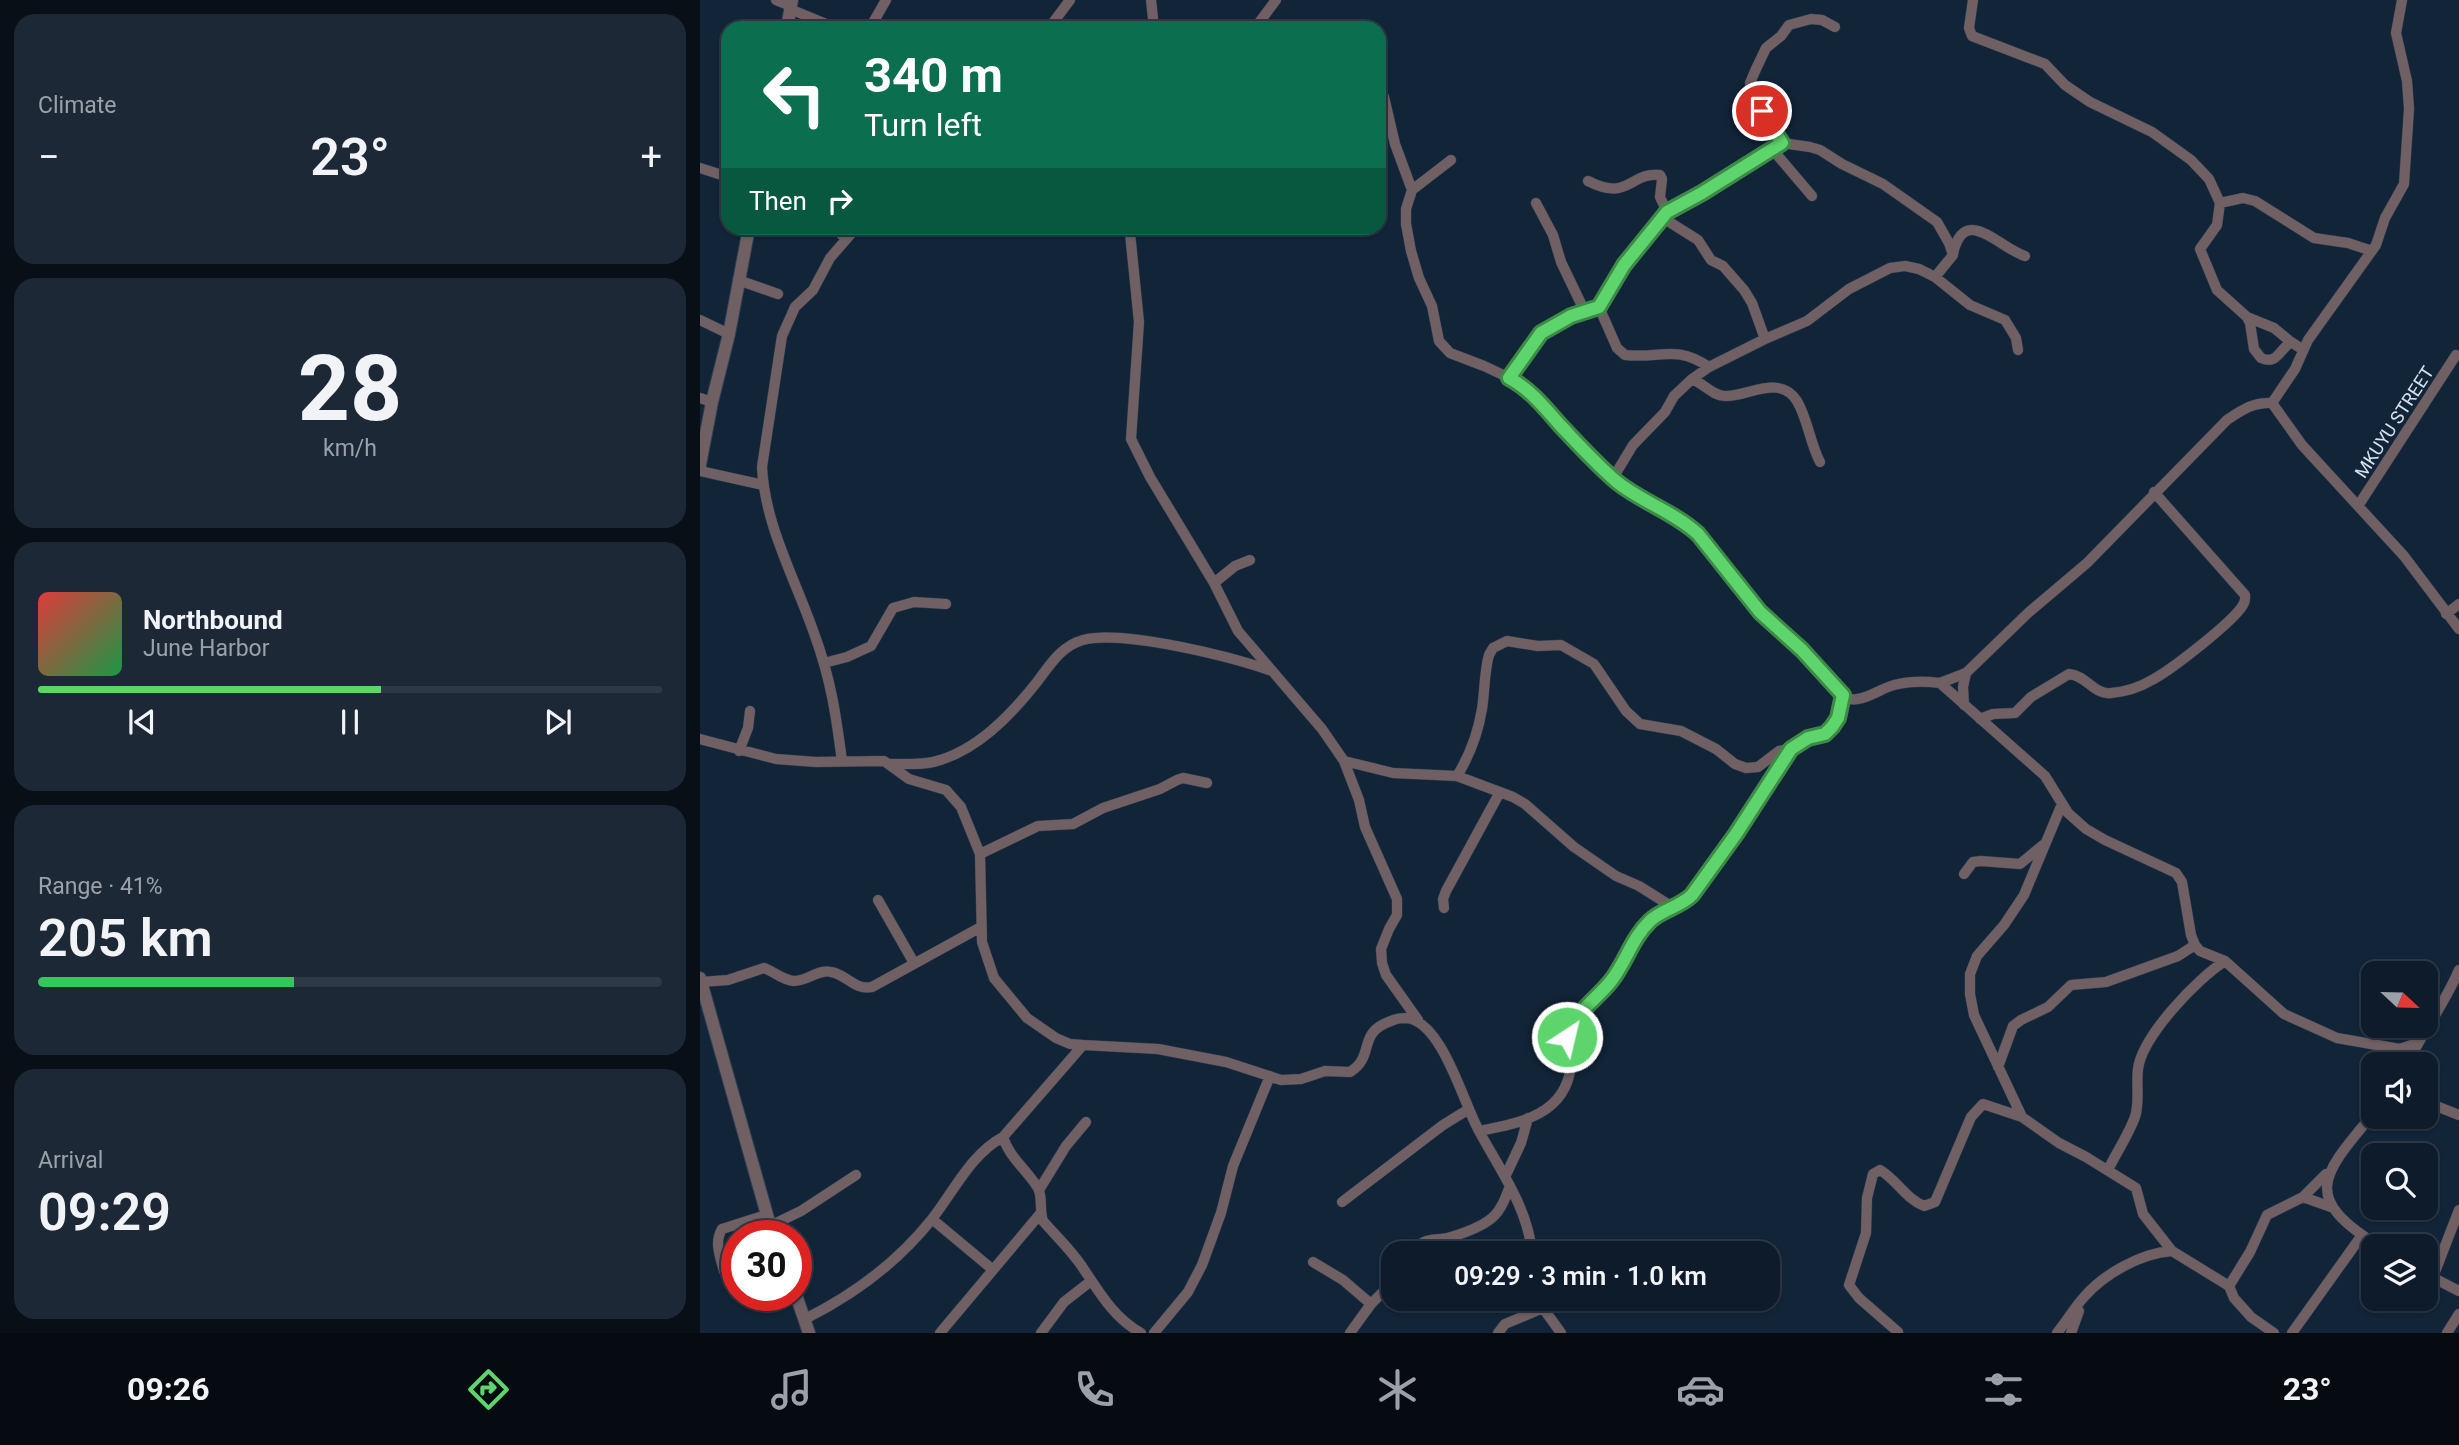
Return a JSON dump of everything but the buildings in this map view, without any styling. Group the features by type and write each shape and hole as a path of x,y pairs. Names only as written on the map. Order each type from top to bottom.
{"street":[{"path":"776,0 822,21"},
{"path":"874,21 886,0"},
{"path":"1054,21 1070,0"},
{"path":"1151,0 1153,21"},
{"path":"1260,21 1276,0"},
{"path":"1973,0 1969,29 1972,36 2045,64 2065,85 2090,102 2152,132 2200,168 2209,179 2220,203 2217,225 2200,246 2200,252 2217,290 2247,317 2274,328 2302,349"},
{"path":"2272,403 2295,369 2302,349 2379,240 2390,205 2404,184 2409,109 2407,81 2396,33 2402,0"},
{"path":"1782,143 1756,99 1751,83 1756,69 1766,48 1781,36 1789,25 1811,19 1822,20 1835,27"},
{"path":"1386,106 1395,144 1412,190"},
{"path":"1509,378 1541,333 1560,321 1599,307 1624,265 1665,215 1782,143 1820,150 1883,184 1937,222 1953,255"},
{"path":"1772,149 1812,196"},
{"path":"1451,160 1412,190 1406,209 1406,224 1414,262 1432,306 1439,341 1450,353 1509,378 1535,397 1613,478 1636,496 1698,534 1760,612 1802,650 1843,695 1853,701 1895,685 1926,681 1940,683 1966,673 2028,614 2087,564 2154,492 2227,420 2245,407 2272,403"},
{"path":"700,168 721,175"},
{"path":"1588,181 1601,188 1616,190 1653,175 1660,175 1660,197 1665,215 1698,240 1712,260 1723,266 1744,289 1765,339"},
{"path":"2220,203 2243,198 2255,201 2314,238 2348,243 2372,251"},
{"path":"1536,203 1553,235 1564,269 1585,312"},
{"path":"1935,277 1953,255 1959,237 1970,230 1979,230 2006,248 2025,256"},
{"path":"700,465 706,400 729,334 748,235"},
{"path":"842,235 845,238"},
{"path":"842,761 834,697 804,605 780,551 763,485 764,449 782,336 795,307 813,290 830,258 848,235"},
{"path":"1130,235 1139,322 1131,439 1150,477 1214,583 1238,631 1322,729 1344,761 1359,800 1365,827 1399,908 1381,949 1386,975 1449,1062 1479,1131 1508,1181 1528,1228 1530,1241"},
{"path":"1613,478 1633,446 1665,412 1674,396 1709,366 1807,321 1849,289 1890,268 1919,269 1935,277 1970,305 2005,320 2015,338 2018,351"},
{"path":"738,280 778,294"},
{"path":"1599,307 1620,352 1633,356 1678,353 1693,356 1709,366"},
{"path":"2247,317 2252,330 2254,349 2261,358 2271,361 2275,359 2291,342"},
{"path":"700,320 729,334"},
{"name":"MKUYU STREET","path":"2358,506 2456,355"},
{"path":"1692,379 1720,396 1727,397 1761,388 1784,389 1796,400 1820,462"},
{"path":"2272,403 2302,445 2404,556 2459,629"},
{"path":"700,471 763,485"},
{"path":"1980,719 1993,714 2015,713 2031,697 2069,674 2082,677 2093,688 2109,694 2133,689 2176,664 2243,605 2245,595 2154,492"},
{"path":"1214,583 1235,566 1250,560"},
{"path":"824,663 847,657 871,646 893,608 914,602 946,604"},
{"path":"2446,614 2459,604"},
{"path":"700,739 776,759 875,760 890,764 918,765 934,762 950,757 970,745 1003,720 1019,706 1058,653 1084,640 1128,639 1224,656 1272,671"},
{"path":"1457,776 1472,748 1477,731 1489,655 1493,648 1507,640 1543,646 1561,645 1594,664 1626,711 1640,724 1681,731 1746,768 1758,767 1779,751 1791,749 1808,738 1825,734 1838,718 1843,695"},
{"path":"1964,705 1962,695 1966,673"},
{"path":"1940,683 2045,776 2062,804 2081,824 2105,840 2176,873 2182,882 2191,935 2200,951 2225,961 2284,1014 2337,1038 2400,1048 2417,1043"},
{"path":"739,751 748,728 750,711"},
{"path":"1479,1131 1528,1118 1558,1101 1571,1068 1567,1037 1572,1025 1611,982 1633,942 1652,919 1692,895 1736,834 1791,749"},
{"path":"1344,761 1392,773 1457,776 1500,792 1525,804 1574,847 1616,876 1639,886 1674,908"},
{"path":"890,764 909,779 937,786 954,797 968,820 980,854 982,942 989,965 1001,989 1040,1029 1070,1044 1158,1049 1226,1062 1292,1080 1325,1071 1350,1072 1363,1060 1370,1033 1374,1029 1396,1019 1418,1020"},
{"path":"980,854 1038,826 1073,824 1103,808 1153,792 1183,778 1207,783"},
{"path":"1444,908 1446,891 1500,792"},
{"path":"2022,1117 1974,1015 1970,974 1977,956 2004,925 2024,895 2039,862 2043,844 2062,804"},
{"path":"1964,874 1973,862 2020,864 2043,844"},
{"path":"878,900 914,963"},
{"path":"768,1220 701,983 728,980 764,968 780,978 792,981 830,971 857,987 864,988 981,927"},
{"path":"1998,1068 2013,1026 2049,1007 2071,985 2106,982 2169,960 2195,945"},
{"path":"2108,1170 2136,1115 2138,1066 2144,1053 2170,1012 2225,961"},
{"path":"2412,1052 2428,1030 2458,974"},
{"path":"805,1320 852,1294 912,1241 990,1143 1003,1137 1083,1045"},
{"path":"2400,1048 2402,1052"},
{"path":"1154,1333 1188,1292 1202,1265 1221,1213 1233,1166 1270,1076"},
{"path":"1898,1332 1858,1298 1849,1285 1867,1233 1867,1198 1873,1174 1880,1170 1904,1194 1919,1203 1934,1202 1971,1117 1983,1104 2022,1117 2059,1143 2136,1188 2143,1214 2172,1251 2229,1286 2234,1298 2251,1317 2274,1333"},
{"path":"2438,1107 2459,1115"},
{"path":"1342,1202 1443,1125 1469,1109"},
{"path":"1424,1241 1450,1238 1489,1220 1501,1207 1528,1118"},
{"path":"1086,1122 1066,1146 1039,1190 1040,1214 1119,1317 1141,1333"},
{"path":"2229,1286 2250,1252 2267,1215 2303,1197 2331,1169 2362,1129"},
{"path":"1003,1137 1007,1149 1039,1190"},
{"path":"2331,1169 2325,1184 2332,1207"},
{"path":"782,1220 856,1175"},
{"path":"2303,1197 2332,1207 2361,1235"},
{"path":"2438,1256 2459,1210"},
{"path":"940,1333 1040,1214"},
{"path":"932,1219 992,1269"},
{"path":"721,1231 718,1247 721,1259"},
{"path":"2292,1333 2361,1237"},
{"path":"2057,1333 2084,1297 2124,1266 2161,1252 2172,1251"},
{"path":"1313,1262 1343,1280 1371,1304"},
{"path":"2438,1280 2459,1291"},
{"path":"1041,1333 1064,1302 1091,1281"},
{"path":"1350,1333 1381,1294"},
{"path":"2071,1333 2084,1297"},
{"path":"802,1311 809,1333"},
{"path":"1498,1333 1506,1324 1528,1311"},
{"path":"1546,1311 1561,1333"},
{"path":"2447,1333 2459,1314"}],"route":[{"path":"1567,1037 1572,1025 1611,982 1633,942 1652,919 1683,903 1692,895 1736,834 1791,749 1808,738 1825,734 1838,718 1841,708 1843,695 1802,650 1760,612 1698,534 1620,484 1595,462 1535,397 1509,378 1541,333 1571,316 1599,307 1624,265 1667,212 1782,143 1762,111"}]}
